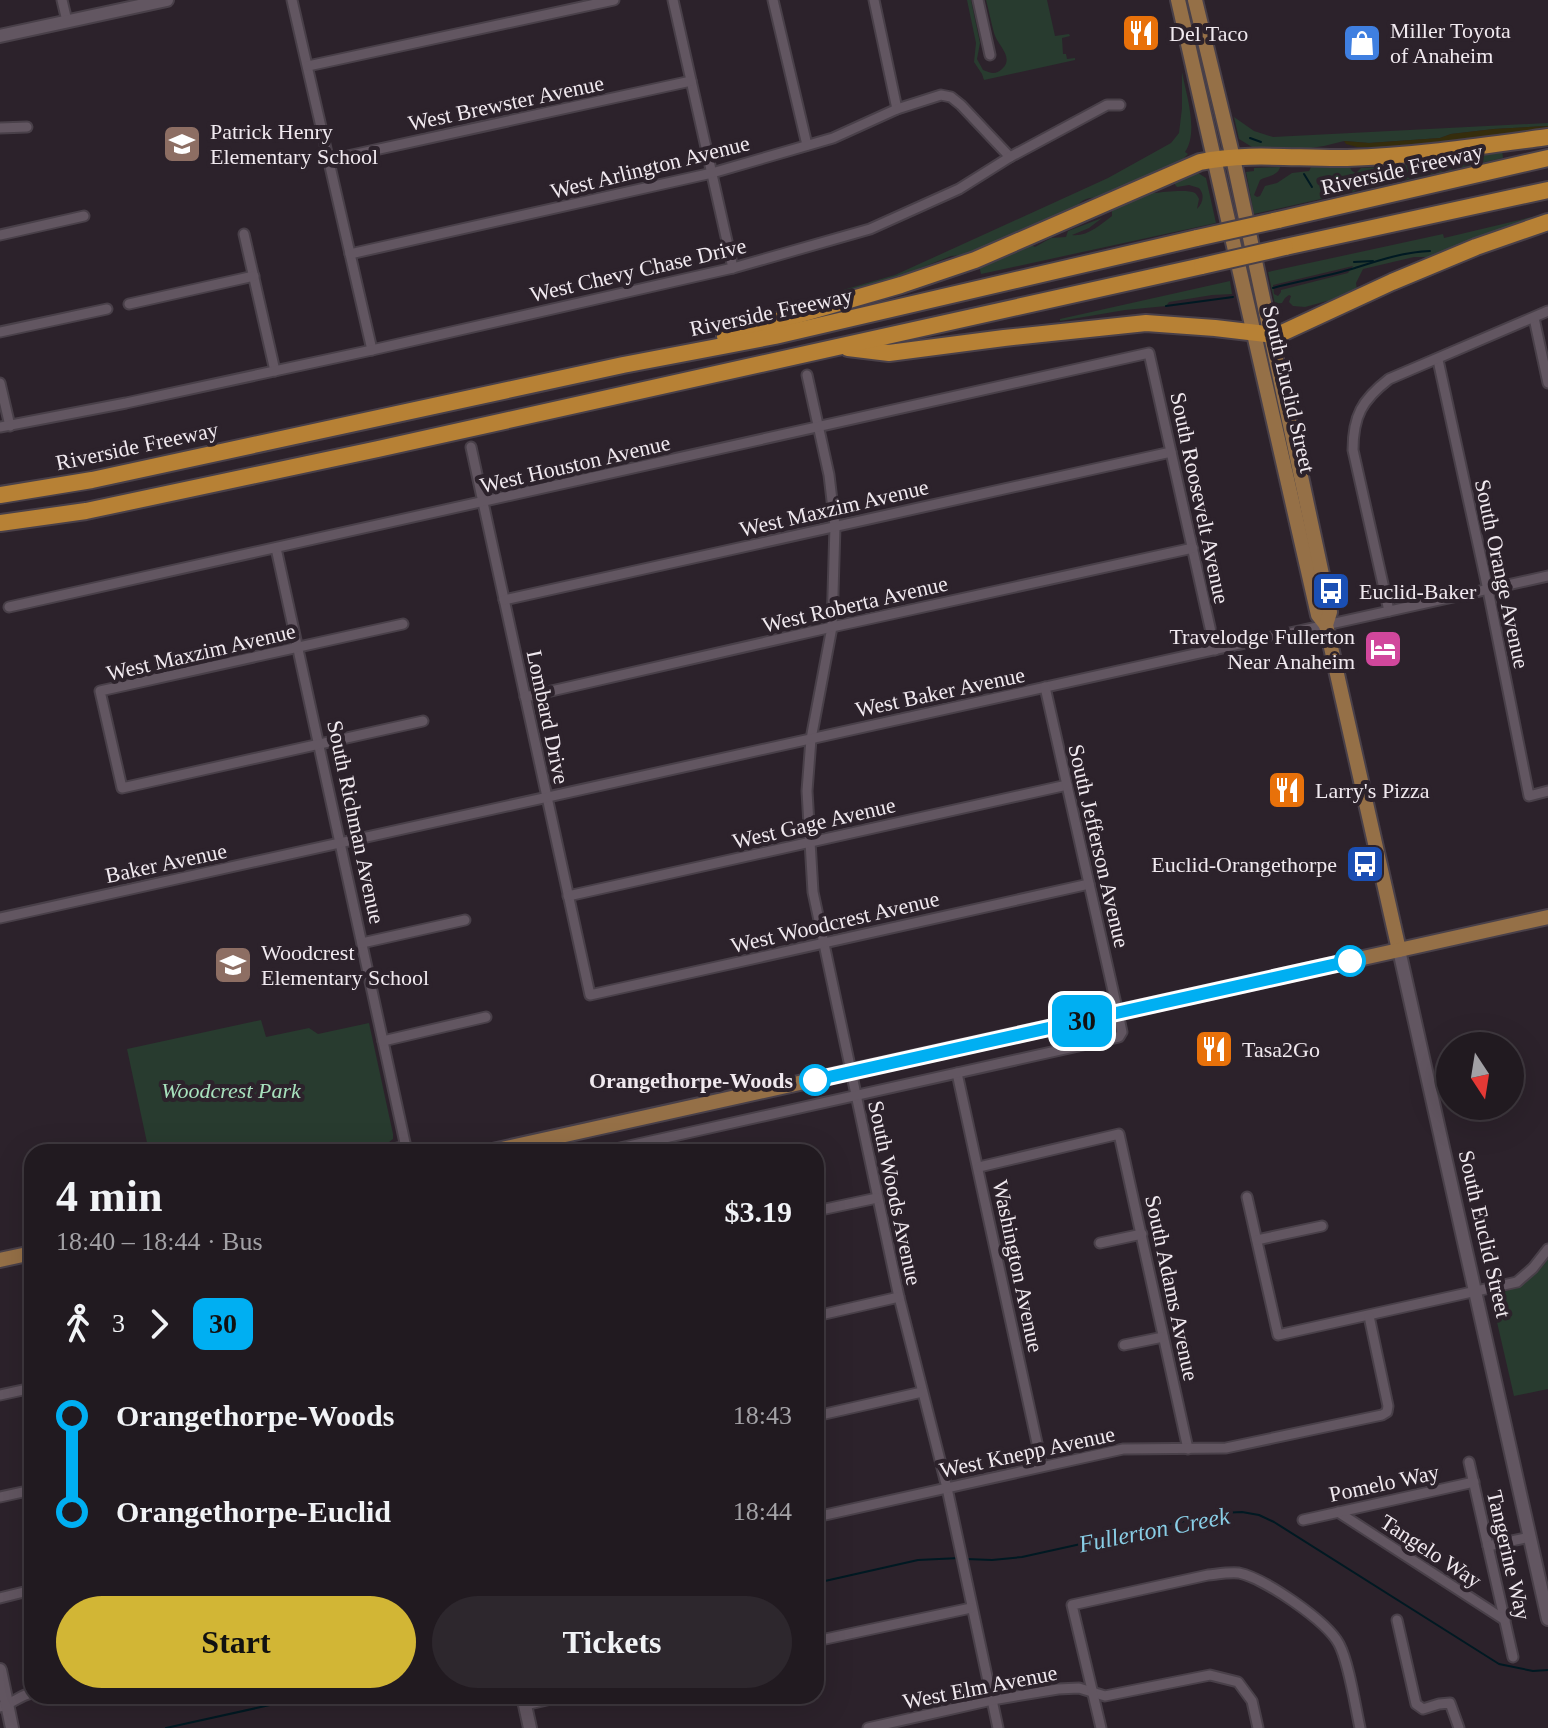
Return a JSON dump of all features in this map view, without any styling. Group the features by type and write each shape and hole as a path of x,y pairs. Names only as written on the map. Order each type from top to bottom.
{"highway":[{"path":"623,365 901,285 975,260 1200,162 1233,158 1348,158 1548,137"},
{"name":"Riverside Freeway","path":"0,495 92,480 623,365 775,336 1548,158"},
{"path":"0,523 86,511 378,449 1548,190"},
{"path":"834,347 889,353 1146,323 1262,333 1289,330 1392,282 1476,247 1548,222"}],"main road":[{"path":"0,36 167,0"},
{"name":"South Euclid Street","path":"1178,0 1213,159 1262,333 1330,612 1326,625 1547,1614"},
{"name":"South Euclid Street","path":"1195,0 1233,158 1262,333"},
{"path":"524,1144 1548,917"},
{"path":"0,1260 24,1255"},
{"path":"0,1670 4,1706 12,1728"},
{"path":"525,1704 530,1728"}],"street":[{"path":"62,0 67,21"},
{"path":"292,0 372,350"},
{"path":"308,66 614,0"},
{"path":"673,0 733,268"},
{"path":"773,0 807,145"},
{"path":"874,0 897,109"},
{"path":"978,0 990,55"},
{"name":"West Brewster Avenue","path":"329,160 691,81"},
{"name":"West Arlington Avenue","path":"350,254 712,173 833,138 897,109 941,95 951,97 961,105 1010,157"},
{"name":"West Chevy Chase Drive","path":"5,426 139,401 733,268 870,229 959,189 1010,157 1107,105 1120,105"},
{"path":"0,128 27,127"},
{"path":"0,235 84,216"},
{"path":"244,234 275,371"},
{"path":"129,304 254,276"},
{"path":"0,332 107,309"},
{"path":"1389,611 1353,450 1356,419 1363,403 1389,379 1548,311"},
{"path":"1534,318 1548,383"},
{"name":"West Houston Avenue","path":"9,607 1149,353"},
{"name":"South Roosevelt Avenue","path":"1149,353 1215,650"},
{"name":"South Orange Avenue","path":"1438,360 1529,796 1548,791"},
{"name":"South Woods Avenue","path":"807,375 829,475 835,526 832,627 811,739 807,791 813,892 877,1198 947,1488 998,1728"},
{"path":"0,383 5,426"},
{"name":"Lombard Drive","path":"471,447 590,995"},
{"name":"West Maxzim Avenue","path":"504,600 1171,452"},
{"name":"South Richman Avenue","path":"276,548 405,1144"},
{"name":"West Roberta Avenue","path":"525,697 1193,548"},
{"name":"West Baker Avenue","path":"341,843 1548,576"},
{"name":"West Maxzim Avenue","path":"319,744 122,788 100,691 403,624"},
{"name":"South Jefferson Avenue","path":"1045,687 1118,1013"},
{"path":"319,744 423,721"},
{"name":"West Gage Avenue","path":"568,896 1067,785"},
{"name":"Baker Avenue","path":"0,918 341,843"},
{"name":"West Woodcrest Avenue","path":"590,995 1089,884"},
{"path":"362,943 465,920"},
{"path":"638,1144 1119,1037 1122,1032 1118,1013"},
{"path":"383,1041 486,1017"},
{"name":"Washington Avenue","path":"957,1073 1042,1466"},
{"name":"South Adams Avenue","path":"979,1167 1119,1134 1188,1449"},
{"path":"1247,1197 1278,1335 1517,1282 1548,1249"},
{"path":"824,1209 877,1198"},
{"path":"1257,1240 1322,1226"},
{"path":"1100,1243 1142,1234"},
{"path":"824,1314 899,1297"},
{"name":"West Knepp Avenue","path":"824,1515 1123,1449 1226,1448 1382,1415 1387,1412 1388,1406 1369,1316"},
{"path":"1124,1345 1163,1337"},
{"path":"0,1395 24,1390"},
{"path":"824,1414 922,1392"},
{"name":"Tangerine Way","path":"1469,1462 1513,1657"},
{"name":"Pomelo Way","path":"1303,1520 1474,1482"},
{"path":"0,1497 24,1492"},
{"name":"Tangelo Way","path":"1338,1512 1505,1620"},
{"path":"1488,1546 1530,1537"},
{"path":"1101,1728 1072,1605 1229,1572 1258,1580 1310,1613 1339,1642 1360,1728"},
{"path":"0,1598 24,1592"},
{"path":"824,1639 971,1608"},
{"path":"1397,1620 1416,1704 1423,1709 1450,1703 1459,1728"},
{"name":"West Elm Avenue","path":"868,1728 992,1700 1058,1689 1079,1688 1105,1696 1210,1675 1238,1682 1252,1701 1258,1728"},
{"path":"4,1706 24,1694"}],"green space":[{"path":"967,0 971,0 980,43 977,59 983,70 997,72 1007,60 994,33 986,0 1047,0 1055,36 1070,36 1062,38 1063,54 1067,59 1075,60 984,80 974,62 976,43"},
{"path":"1182,72 1191,134 1185,152 1188,154 1180,162 1102,197 1084,200 1076,208 967,255 951,256 883,283 843,290 895,275 1108,178 1171,143 1179,133"},
{"path":"1234,117 1254,131 1273,137 1548,123 1548,126 1494,129 1440,138 1369,143 1344,141 1290,151 1252,151 1252,147 1239,139"},
{"path":"1502,150 1503,158 1254,214 1246,172 1254,171 1254,168 1280,167 1275,174 1260,180 1254,195 1257,197 1265,186 1277,183 1292,173 1309,171 1312,165 1348,164 1356,173 1361,168 1380,167 1382,171 1390,165 1410,165 1415,160"},
{"path":"1197,170 1206,178 1216,223 981,274 979,265 1029,244 1035,247 1051,238 1066,237 1068,231 1102,218 1072,235 1088,232 1112,216 1112,208 1151,191 1195,193 1199,199 1197,209 1202,199 1199,188 1189,185 1177,187 1172,181"},
{"path":"1536,216 1537,219 1436,257 1414,257 1363,269 1356,283 1357,291 1329,303 1293,306 1289,295 1282,303 1275,304 1268,272 1443,234 1444,238","holes":["1353,266 1348,273 1281,290 1278,296 1274,294 1273,285"]},
{"path":"1230,281 1232,294 1060,321 1060,319"},
{"name":"Woodcrest Park","path":"261,1020 266,1037 309,1028 318,1034 369,1023 393,1139 389,1144 147,1144 127,1049"},
{"path":"1548,1259 1548,1389 1514,1396 1491,1296 1523,1283"}],"sand":[{"path":"1548,126 1548,132 1383,147 1357,147 1344,141 1369,143 1440,138 1494,129"}],"waterway":[{"path":"1250,138 1261,142"},
{"path":"1304,174 1312,187"},
{"path":"1273,288 1392,257 1430,251"},
{"path":"1354,262 1373,261"},
{"path":"1166,306 1233,297"},
{"name":"Fullerton Creek","path":"966,1559 1022,1557 1221,1513 1259,1515 1499,1664 1533,1671 1548,1670"},
{"name":"Fullerton Creek","path":"824,1581 918,1560 960,1558"},
{"name":"Fullerton Creek","path":"166,1728 275,1704"}],"bus line":[{"name":"30","path":"815,1080 1350,961"}],"place":[{"name":"Del Taco","path":"1141,33"},
{"name":"Miller Toyota of Anaheim","path":"1362,43"},
{"name":"Patrick Henry Elementary School","path":"182,144"},
{"name":"Euclid-Baker","path":"1331,591"},
{"name":"Travelodge Fullerton Near Anaheim","path":"1383,649"},
{"name":"Larry's Pizza","path":"1287,790"},
{"name":"Euclid-Orangethorpe","path":"1365,864"},
{"name":"Woodcrest Elementary School","path":"233,965"},
{"name":"Tasa2Go","path":"1214,1049"},
{"name":"Orangethorpe-Woods","path":"815,1080"}]}
